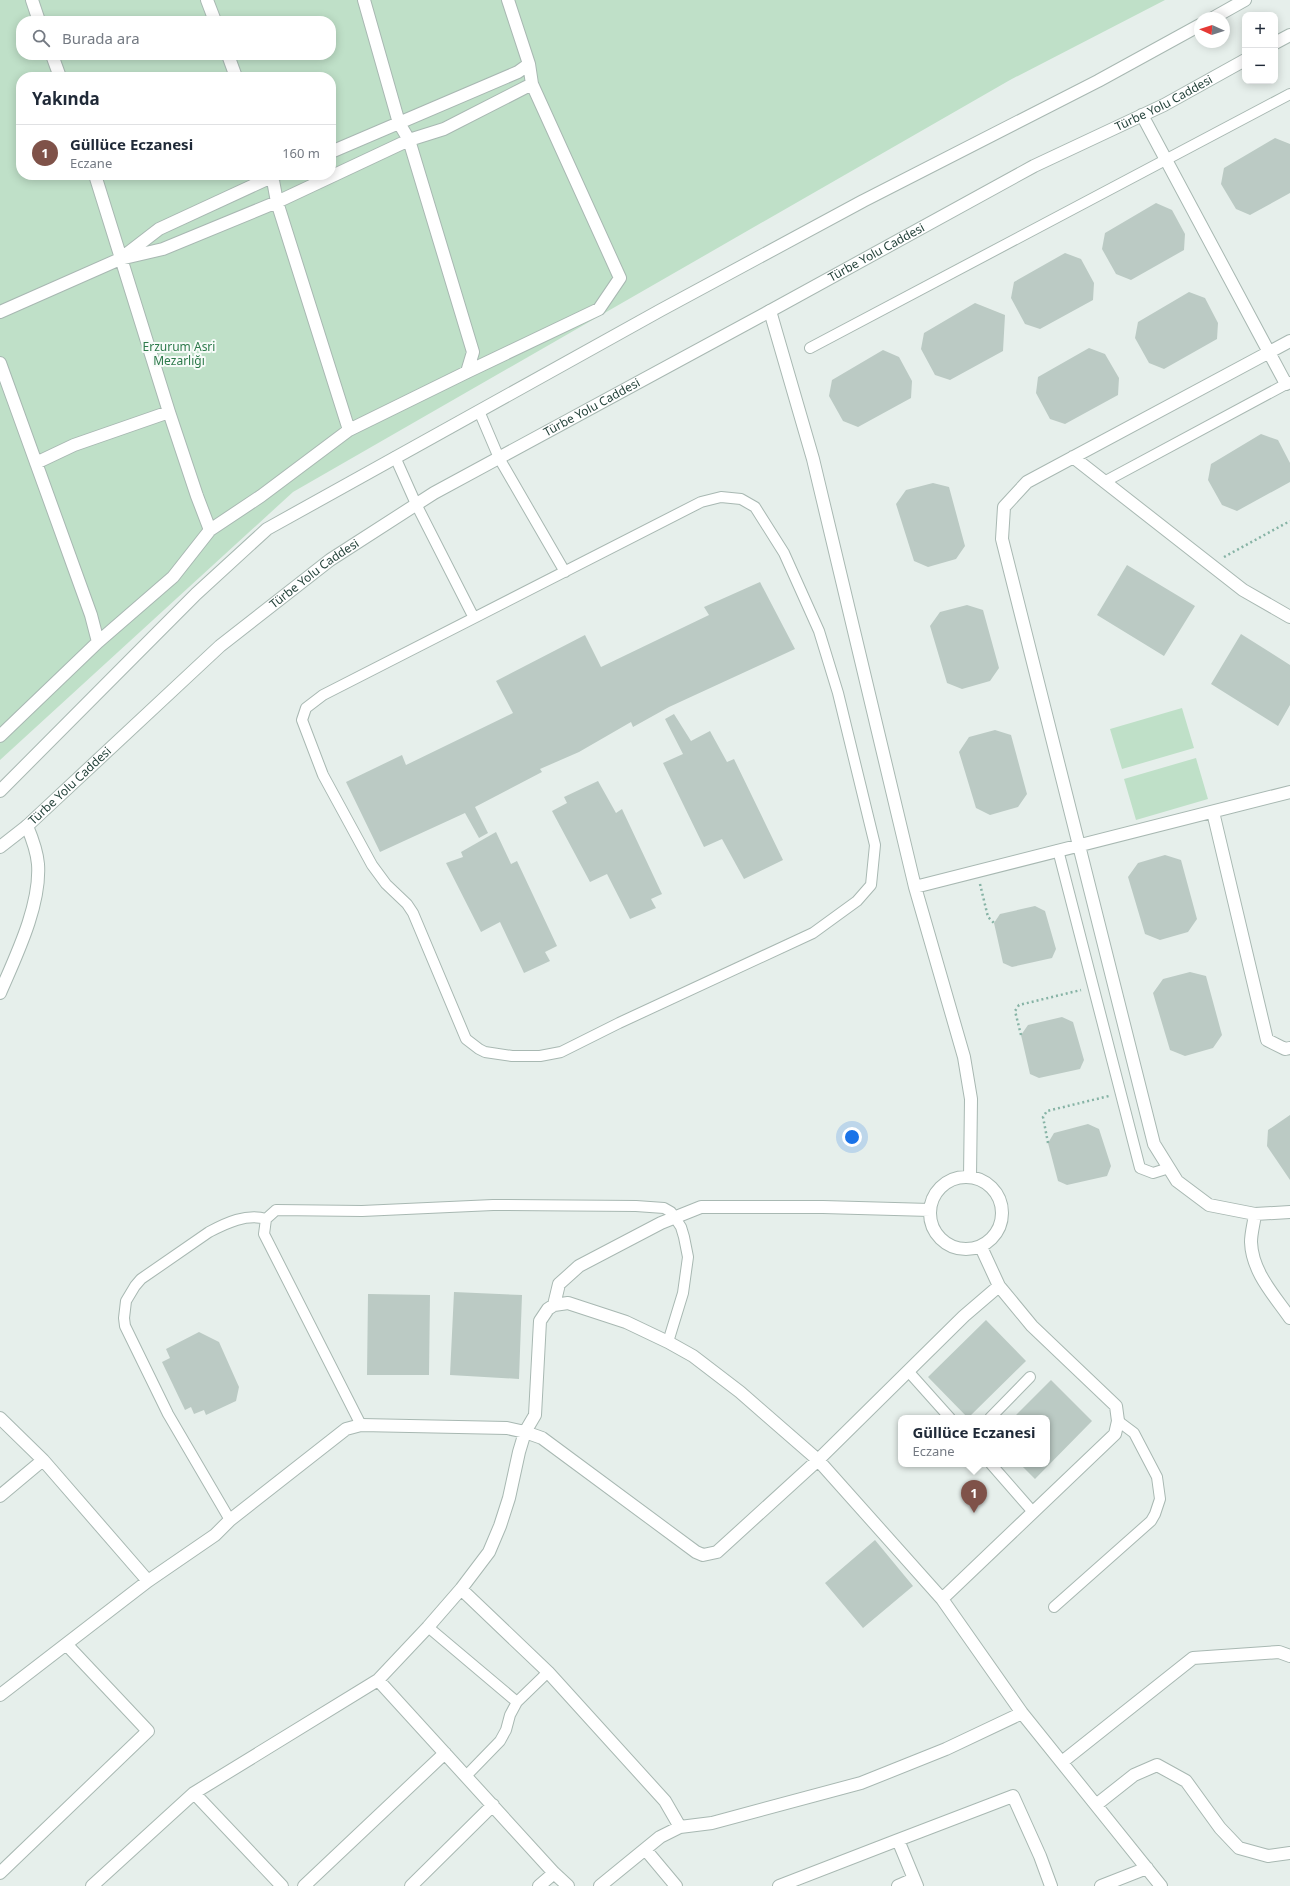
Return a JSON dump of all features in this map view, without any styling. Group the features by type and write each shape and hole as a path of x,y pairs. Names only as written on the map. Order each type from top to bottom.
{"street":[{"path":"32,0 37,16"},
{"path":"207,0 213,16"},
{"path":"364,0 399,123 409,140 473,352 466,372"},
{"path":"0,736 98,642 173,577 210,530 261,496 349,430 466,372 599,309 620,278 532,84 529,64 508,0"},
{"path":"1223,12 1245,0"},
{"path":"0,791 196,594 268,529 395,457 856,205 1098,81 1194,28"},
{"path":"1278,41 1290,35"},
{"path":"54,60 58,72"},
{"path":"230,60 234,72"},
{"name":"Türbe Yolu Caddesi","path":"0,847 27,826 220,646 330,560 416,504 1034,166 1142,115 1242,62"},
{"path":"336,150 518,72 529,64"},
{"path":"336,174 409,140 444,129 532,84"},
{"path":"1142,115 1269,352 1288,383"},
{"path":"96,180 169,412 210,530"},
{"path":"120,259 159,229 263,180"},
{"path":"275,180 277,202 349,430"},
{"path":"0,312 120,259 163,249 277,202 324,180"},
{"path":"770,311 813,458 915,887 964,1057 971,1099 970,1177"},
{"path":"1290,340 1027,482 1004,507 1002,539 1154,1144 1177,1181 1209,1205 1255,1214 1290,1212"},
{"path":"0,363 91,615 98,642"},
{"path":"36,463 74,445 169,412"},
{"path":"1073,457 1209,565 1243,590 1290,617"},
{"path":"915,887 1290,792"},
{"path":"1213,812 1267,1040 1285,1049 1290,1048"},
{"path":"0,993 31,914 38,888 38,863 34,842 27,826"},
{"path":"970,1177 981,1180 991,1186 998,1196 1002,1207 1002,1219 998,1231 991,1240 981,1247 969,1250 957,1248 940,1238 934,1230 930,1210 933,1200 939,1190 947,1182 958,1178 970,1177"},
{"path":"554,1305 559,1284 579,1266 675,1218 701,1207 823,1207 930,1210"},
{"path":"1255,1214 1251,1241 1253,1259 1261,1276 1290,1318"},
{"path":"942,1599 1115,1434 1118,1421 1116,1406 1032,1326 999,1286 981,1247"},
{"path":"0,1695 148,1581 214,1535 230,1520 346,1429 361,1424 507,1428 542,1438 570,1457 696,1552 703,1555 717,1552 728,1544 818,1460 964,1316 999,1286"},
{"path":"92,1886 194,1793 378,1680 428,1627 461,1589 489,1552 500,1526 525,1432 535,1415 540,1321 548,1309 554,1305 568,1303 626,1322 693,1356 740,1392 818,1460 942,1599 1022,1713 1161,1886"},
{"path":"0,1418 43,1460 148,1581"},
{"path":"0,1496 43,1460"},
{"path":"461,1589 548,1672 665,1801 680,1827"},
{"path":"0,1873 148,1731 66,1644"},
{"path":"1062,1762 1193,1658 1286,1652"},
{"path":"378,1680 554,1873 568,1886"},
{"path":"600,1886 660,1837 680,1827 712,1823 861,1783 946,1749 1022,1713"},
{"path":"304,1886 445,1753"},
{"path":"1096,1805 1134,1775 1157,1765 1186,1781 1220,1828 1239,1848 1268,1856 1290,1853"},
{"path":"194,1793 282,1886"},
{"path":"779,1886 1013,1796 1040,1856 1051,1886"},
{"path":"411,1886 493,1805"},
{"path":"898,1840 916,1883 898,1886"},
{"path":"645,1849 676,1886"},
{"path":"1102,1886 1147,1868"},
{"path":"540,1886 554,1873"}],"lane":[{"path":"810,348 1290,94"},
{"path":"1104,482 1288,383"},
{"path":"479,411 499,458 565,572"},
{"path":"395,457 416,504 474,618"},
{"path":"721,497 741,499 755,507 784,553 819,631 838,693 875,845 871,885 857,901 813,933 561,1052 540,1056 512,1056 485,1052 466,1039 413,913 407,904 386,884 372,865 323,775 302,720 306,708 323,695 565,572 701,502 721,497"},
{"path":"1058,850 1140,1168 1153,1173 1169,1168"},
{"path":"361,1424 264,1234 266,1219 276,1210 362,1211 493,1204 636,1206 664,1208 671,1212 675,1218 684,1237 688,1257 683,1292 668,1342"},
{"path":"230,1520 168,1414 125,1326 124,1309 130,1293 141,1279 209,1232 247,1217 260,1217 266,1219"},
{"path":"908,1371 947,1415"},
{"path":"993,1415 1030,1377"},
{"path":"1054,1607 1151,1521 1158,1507 1160,1491 1157,1477 1134,1433 1118,1421"},
{"path":"994,1467 1033,1512"},
{"path":"428,1627 517,1702"},
{"path":"466,1776 500,1741 506,1730 510,1715 517,1702 548,1672"}],"path":[{"path":"1209,565 1290,521"},
{"path":"977,872 988,917 994,924"},
{"path":"1021,1035 1015,1011 1019,1005 1093,988"},
{"path":"1048,1143 1043,1117 1047,1111 1121,1092"}],"green space":[{"name":"Erzurum Asri Mezarlığı","path":"0,0 1165,0 1010,80 293,492 0,760"},
{"path":"1182,708 1194,748 1122,769 1110,729"},
{"path":"1196,758 1208,799 1136,820 1124,779"}],"building":[{"path":"1275,138 1290,144 1290,193 1250,215 1236,209 1221,184 1224,168"},
{"path":"1156,203 1172,210 1185,234 1184,250 1131,280 1116,274 1102,249 1105,233"},
{"path":"1065,253 1081,259 1094,283 1093,300 1040,329 1025,324 1011,298 1014,282"},
{"path":"1189,292 1205,298 1218,323 1217,339 1164,369 1149,363 1135,338 1138,322"},
{"path":"975,303 1005,315 1003,351 950,380 935,375 921,349 924,333"},
{"path":"1089,348 1105,354 1119,378 1118,395 1065,424 1050,419 1036,393 1038,377"},
{"path":"883,350 899,357 912,381 911,398 858,427 843,421 829,396 832,380"},
{"path":"1261,434 1278,440 1290,463 1290,482 1237,511 1222,505 1208,480 1211,464"},
{"path":"933,483 949,487 965,546 956,559 928,567 914,561 896,504 906,490"},
{"path":"1127,565 1195,606 1164,656 1097,615"},
{"path":"760,582 795,649 669,707 633,727 631,722 579,752 540,769 542,772 475,807 488,833 479,838 465,813 380,852 346,782 402,755 406,765 513,713 496,681 585,635 601,667 709,615 704,607"},
{"path":"967,605 983,610 999,668 990,681 962,689 947,683 930,626 940,612"},
{"path":"1241,634 1290,665 1290,705 1278,726 1211,684"},
{"path":"674,714 691,741 710,731 727,762 734,759 783,860 744,879 722,839 704,847 663,763 683,754 665,719"},
{"path":"995,730 1011,735 1027,794 1018,807 990,815 976,808 959,752 969,737"},
{"path":"598,781 616,813 622,809 662,894 651,899 656,908 630,919 607,874 590,882 552,811 567,803 564,797"},
{"path":"496,832 511,864 517,861 557,946 545,952 550,961 524,973 500,922 481,932 446,863 463,857 461,852"},
{"path":"1165,855 1181,860 1197,919 1188,932 1160,940 1145,934 1128,877 1138,863"},
{"path":"1035,906 1045,911 1056,949 1052,958 1012,967 1003,963 994,923 1000,914"},
{"path":"1190,972 1206,976 1222,1035 1213,1048 1185,1056 1170,1050 1153,993 1163,979"},
{"path":"1062,1017 1073,1022 1084,1060 1080,1069 1039,1078 1030,1074 1021,1035 1028,1025"},
{"path":"1290,1115 1290,1180 1267,1146 1268,1130"},
{"path":"1088,1124 1099,1129 1111,1166 1107,1176 1067,1185 1058,1181 1048,1143 1054,1133"},
{"path":"454,1292 522,1295 519,1379 450,1375"},
{"path":"368,1294 430,1295 429,1375 367,1375"},
{"path":"986,1320 1026,1361 971,1415 965,1415 928,1377"},
{"path":"199,1332 219,1342 239,1387 236,1401 206,1415 204,1410 194,1414 191,1407 185,1410 162,1362 170,1358 166,1349"},
{"path":"1051,1380 1092,1421 1050,1464 1050,1415 1016,1415"},
{"path":"1023,1467 1047,1467 1035,1479"},
{"path":"875,1540 913,1586 863,1628 825,1583"}],"place":[{"name":"Güllüce Eczanesi","path":"974,1513"}]}
